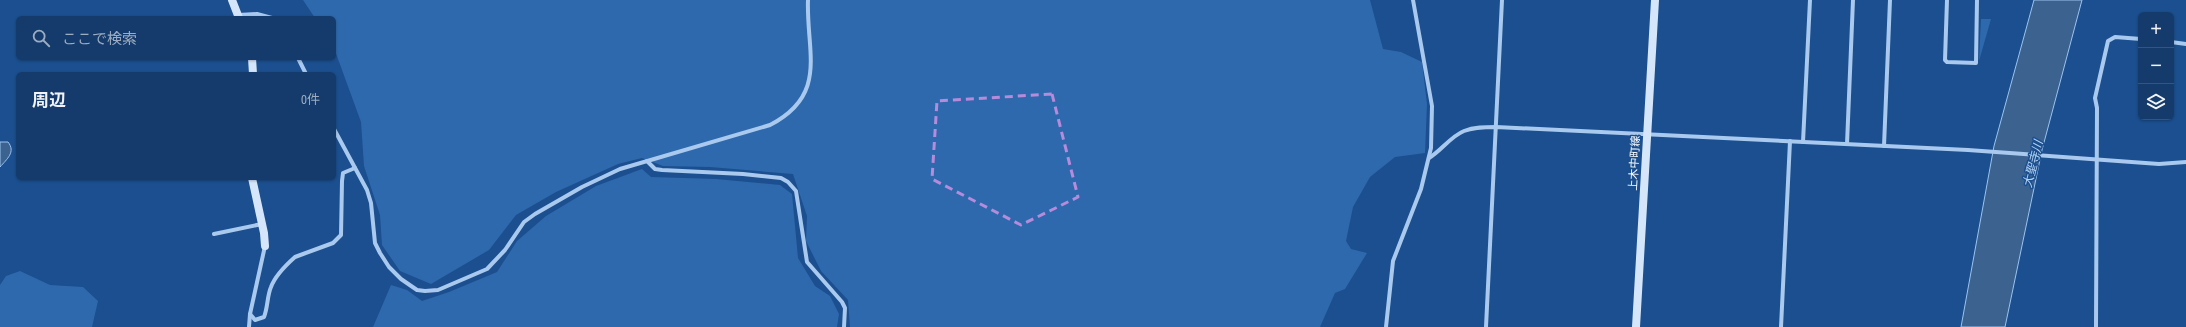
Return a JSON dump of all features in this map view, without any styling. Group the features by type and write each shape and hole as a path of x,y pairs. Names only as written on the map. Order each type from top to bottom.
{"main road":[{"path":"232,0 238,16"},
{"name":"上木中町線","path":"1636,327 1646,134 1655,0"},
{"path":"252,60 253,72"},
{"path":"252,180 265,246"}],"street":[{"path":"336,132 372,203 374,239 380,253 389,267 400,279 416,290 438,290 487,269 505,250 517,231 535,214 582,186 620,169 761,128 791,113 804,92 811,69 808,0"},
{"path":"1386,327 1393,261 1422,189 1431,148 1432,106 1412,0"},
{"path":"1486,327 1502,0"},
{"path":"1803,142 1810,0"},
{"path":"1847,144 1853,0"},
{"path":"1884,146 1890,0"},
{"path":"1947,0 1945,60 1947,62 1976,63 1977,0"},
{"path":"238,16 257,14 264,16"},
{"path":"2096,327 2097,161 2095,93 2108,41 2115,37 2138,39"},
{"path":"2174,42 2186,44"},
{"path":"299,60 305,72"},
{"path":"1428,158 1439,152 1463,131 1479,127 1496,127 1976,150 2097,161 2159,164 2186,162"},
{"path":"1781,327 1790,141"},
{"path":"647,161 655,169 743,174 781,178 788,182 796,191 808,262 813,271 842,302 845,308 844,327"},
{"path":"250,314 254,320 264,317 267,310 271,287 276,277 290,261 295,257 333,242 341,235 342,177 343,173 355,168"},
{"path":"214,234 262,224"},
{"path":"249,327 250,314 265,246"}],"highlighted area":[{"path":"1052,94 1078,197 1021,225 932,179 937,101"}],"shaded area":[{"path":"303,0 1370,0 1383,49 1401,52 1422,62 1427,104 1425,153 1395,157 1370,177 1353,207 1346,241 1351,249 1367,253 1345,289 1335,293 1320,327 850,327 848,300 821,271 806,241 807,216 793,174 710,167 663,166 642,158 618,164 556,192 516,215 489,250 431,284 400,271 382,245 380,215 364,166 361,122 336,53 336,16 314,16"},
{"path":"1981,19 1991,19 1979,61"},
{"path":"642,169 651,177 716,179 780,185 792,194 798,258 815,286 830,296 839,314 837,327 373,327 391,285 407,290 422,301 449,292 497,272 517,241 546,216 596,186"},
{"path":"20,271 50,285 83,287 98,301 92,327 0,327 0,285 6,276"}],"water":[{"name":"大聖寺川","path":"2034,0 2082,0 2042,150 2005,327 1961,327 1994,146"},
{"path":"0,142 8,142 11,152 0,167"}]}
